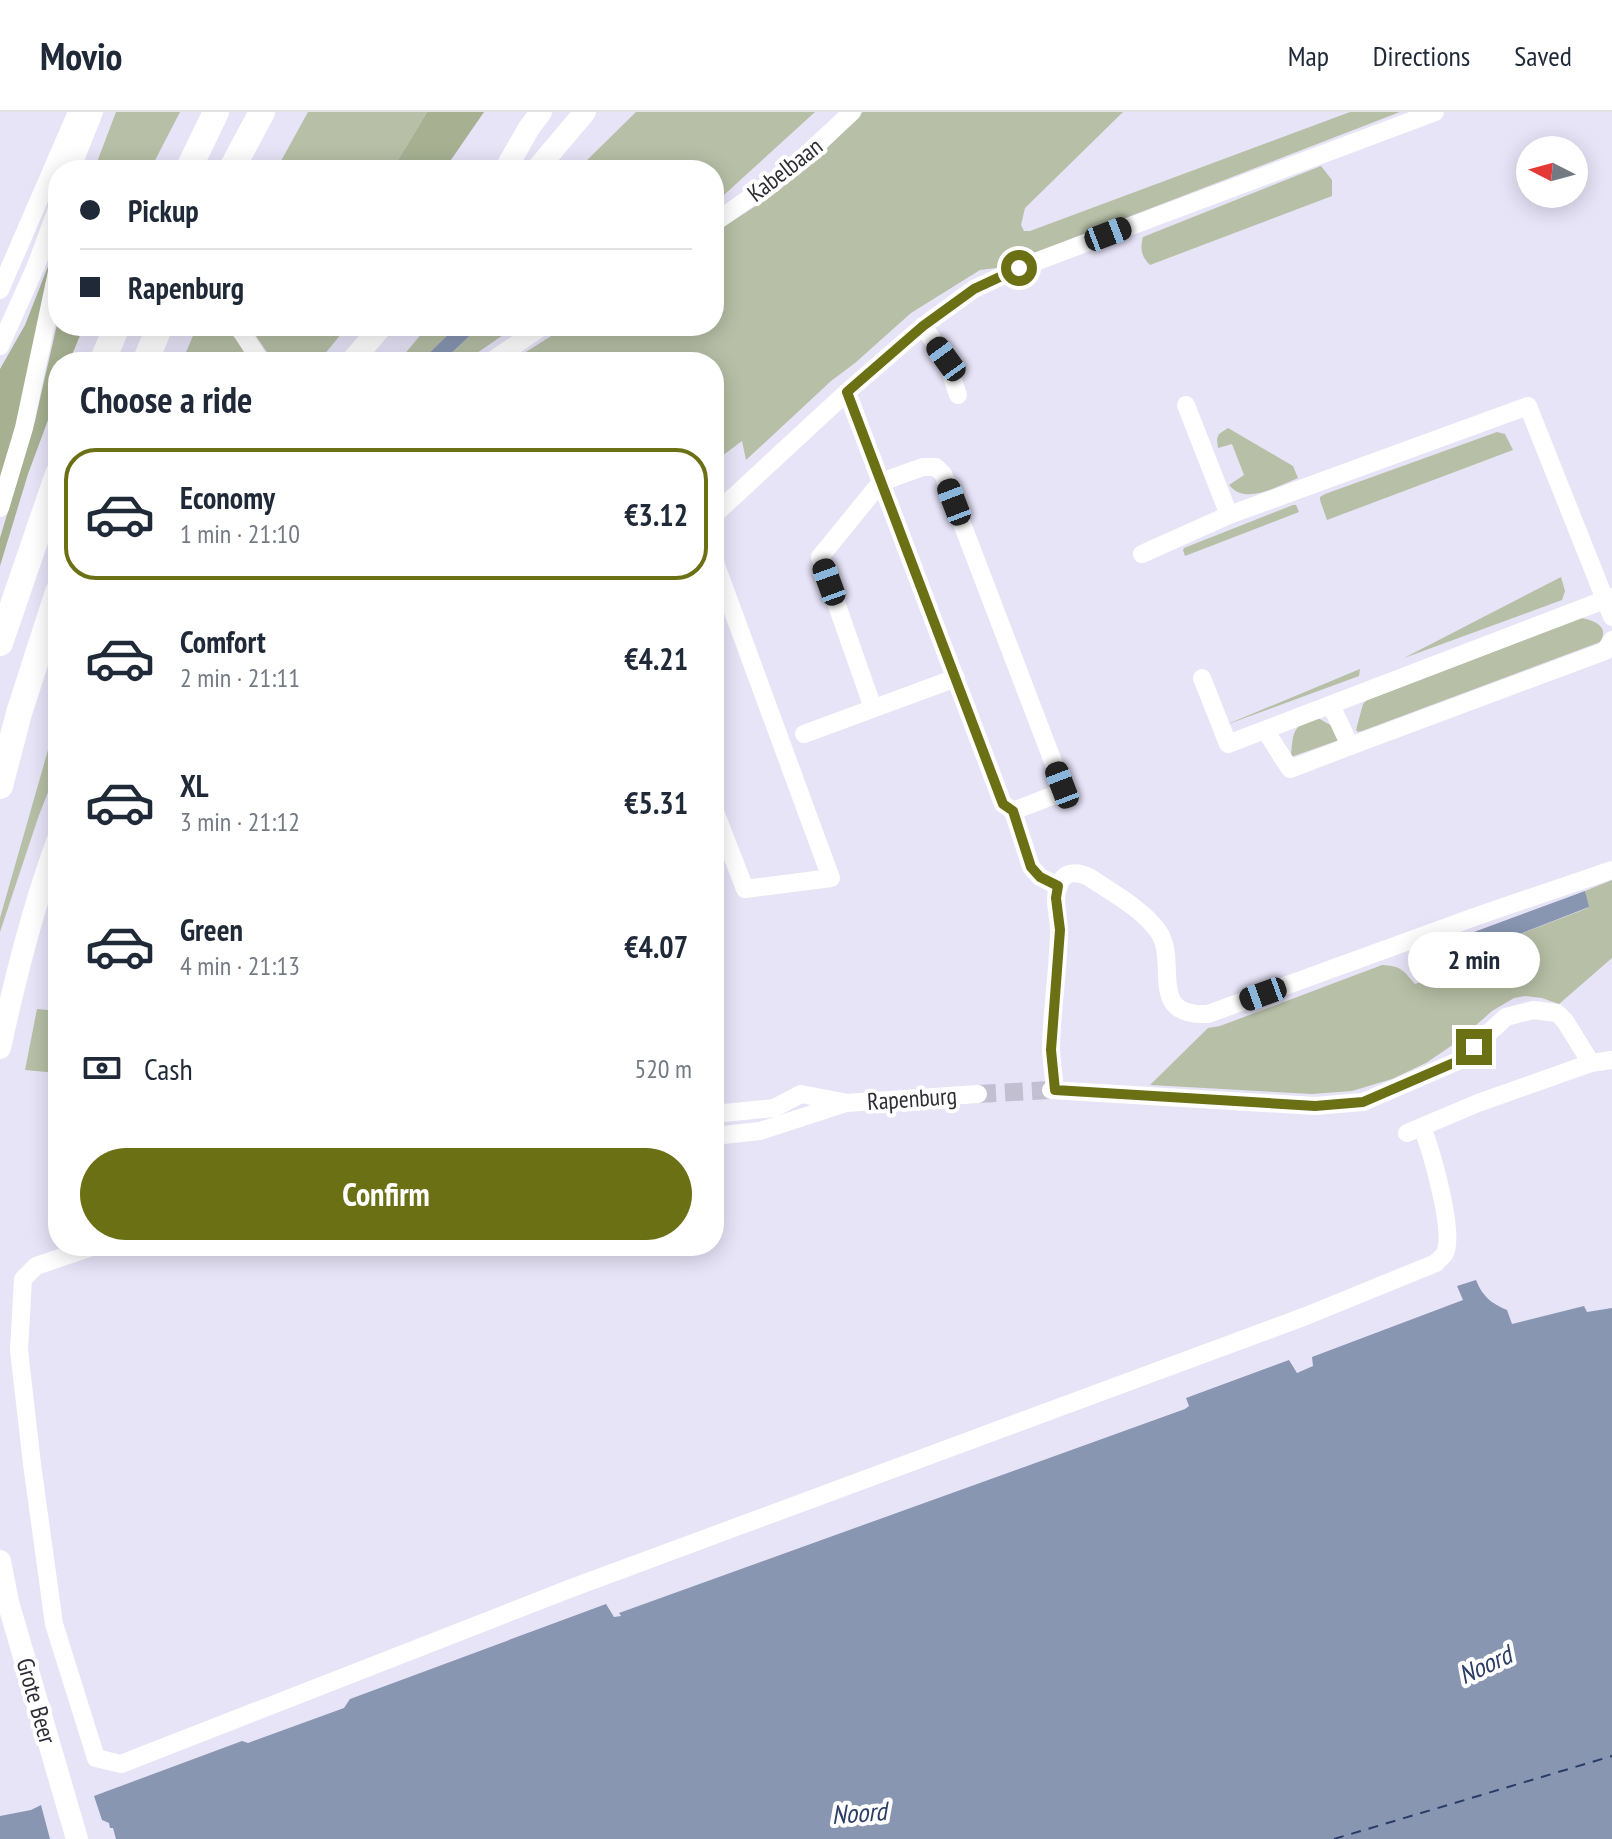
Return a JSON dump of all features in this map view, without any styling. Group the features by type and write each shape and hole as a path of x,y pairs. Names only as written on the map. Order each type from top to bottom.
{"highway":[{"path":"193,160 216,112"},
{"path":"236,160 262,112"},
{"path":"0,643 48,503"},
{"path":"0,786 48,623"}],"main road":[{"path":"511,160 541,112"},
{"path":"544,160 585,112"},
{"path":"360,352 373,336"},
{"path":"0,1048 30,925 48,870"},
{"name":"Grote Beer","path":"0,1561 8,1602 77,1839"}],"street":[{"path":"53,160 77,112"},
{"path":"75,160 94,112"},
{"name":"Kabelbaan","path":"724,216 792,168 852,112"},
{"path":"724,506 923,326 974,289 1019,268 1435,112"},
{"path":"0,290 8,252 48,171"},
{"path":"0,346 48,233"},
{"path":"8,252 36,266"},
{"path":"0,508 24,428 48,314"},
{"path":"923,326 946,359 958,395"},
{"path":"505,352 528,336"},
{"path":"847,392 1003,804 1013,811 1031,867 1040,877 1058,886"},
{"path":"1186,405 1229,515"},
{"path":"1142,554 1229,515 1528,406 1610,604 1228,744 1202,678"},
{"path":"873,708 820,557 881,482 923,467 936,467 943,474 1062,785 1057,794 1013,811"},
{"path":"724,587 831,878 745,889 724,858"},
{"path":"1265,730 1290,769 1605,651 1612,640"},
{"path":"804,734 956,678"},
{"path":"1331,705 1350,746"},
{"path":"1591,1063 1557,1013 1533,1010 1506,1017 1458,1061 1363,1102 1315,1106 1053,1090 1051,1050 1060,930 1056,898 1063,877 1073,872 1081,873 1148,919 1161,933 1168,991 1174,1004 1195,1015 1208,1014 1612,870"},
{"path":"66,1256 36,1266 23,1279 19,1350 54,1624 96,1758 121,1764 569,1589 1306,1316 1436,1263 1445,1252 1447,1230 1433,1154 1415,1130 1478,1103 1591,1063 1612,1060"},
{"path":"724,1113 774,1108 801,1094 846,1103"},
{"name":"Rapenburg","path":"846,1103 978,1094"},
{"path":"724,1135 760,1131 846,1103"}],"green space":[{"path":"116,112 180,112 155,160 98,160"},
{"path":"308,112 427,112 398,160 282,160"},
{"path":"427,112 484,112 451,160 398,160"},
{"path":"636,112 815,112 724,195 724,160 587,160"},
{"path":"863,112 1123,112 1025,208 1021,225 1024,231 1030,231 1350,112 1400,112 996,268 980,270 911,313 831,381 746,460 742,441 724,454 724,352 526,352 551,336 724,336 724,227 805,170"},
{"path":"1321,166 1332,180 1332,196 1150,265 1143,255 1143,237"},
{"path":"48,266 48,287 27,383 0,483 0,369 25,325"},
{"path":"54,336 80,336 73,352 51,352"},
{"path":"193,336 233,336 246,352 186,352"},
{"path":"255,336 340,336 326,352 267,352"},
{"path":"420,336 447,336 430,352 406,352"},
{"path":"469,336 502,336 478,352 453,352"},
{"path":"48,364 48,420 0,566 0,538 35,421"},
{"path":"1228,428 1293,466 1298,478 1253,494 1236,491 1229,485 1244,475 1232,444 1218,448 1219,434"},
{"path":"1497,432 1505,434 1513,450 1327,520 1320,500 1325,494"},
{"path":"1293,505 1299,512 1185,556 1184,548"},
{"path":"1561,577 1565,591 1562,600 1404,658"},
{"path":"1581,618 1602,628 1600,642 1362,731 1356,730 1367,700"},
{"path":"1360,669 1359,676 1223,726"},
{"path":"1318,718 1332,726 1342,739 1291,757 1296,731 1303,723"},
{"path":"48,750 48,792 0,932 0,918"},
{"path":"1612,880 1612,958 1559,1004 1542,998 1514,998 1492,1011 1457,1042 1426,1063 1392,1079 1352,1091 1312,1094 1150,1085 1208,1028 1382,965 1401,970 1415,984 1450,971 1450,961 1588,908 1585,891"},
{"path":"37,1009 48,1010 48,1072 25,1070"}],"water":[{"path":"447,336 469,336 453,352 430,352"},
{"path":"1585,891 1589,907 1450,961 1444,946 1447,942"},
{"name":"Noord","path":"1476,1280 1488,1299 1507,1310 1512,1324 1584,1306 1587,1312 1612,1308 1612,1839 116,1839 113,1828 102,1820 94,1796 242,1741 248,1743 344,1708 350,1699 606,1604 614,1617 621,1616 619,1613 1185,1409 1189,1406 1186,1398 1289,1360 1297,1373 1313,1366 1312,1357 1463,1300 1457,1286"},
{"path":"41,1805 50,1839 0,1839 0,1816"}],"ferry route":[{"path":"1334,1839 1612,1756"}],"tunnel":[{"path":"978,1094 1051,1090"}],"route":[{"path":"1019,268 974,289 923,326 847,392 1003,804 1013,811 1031,867 1040,877 1058,886 1056,898 1060,930 1051,1050 1055,1090 1315,1106 1363,1102 1458,1061 1474,1047"}]}
